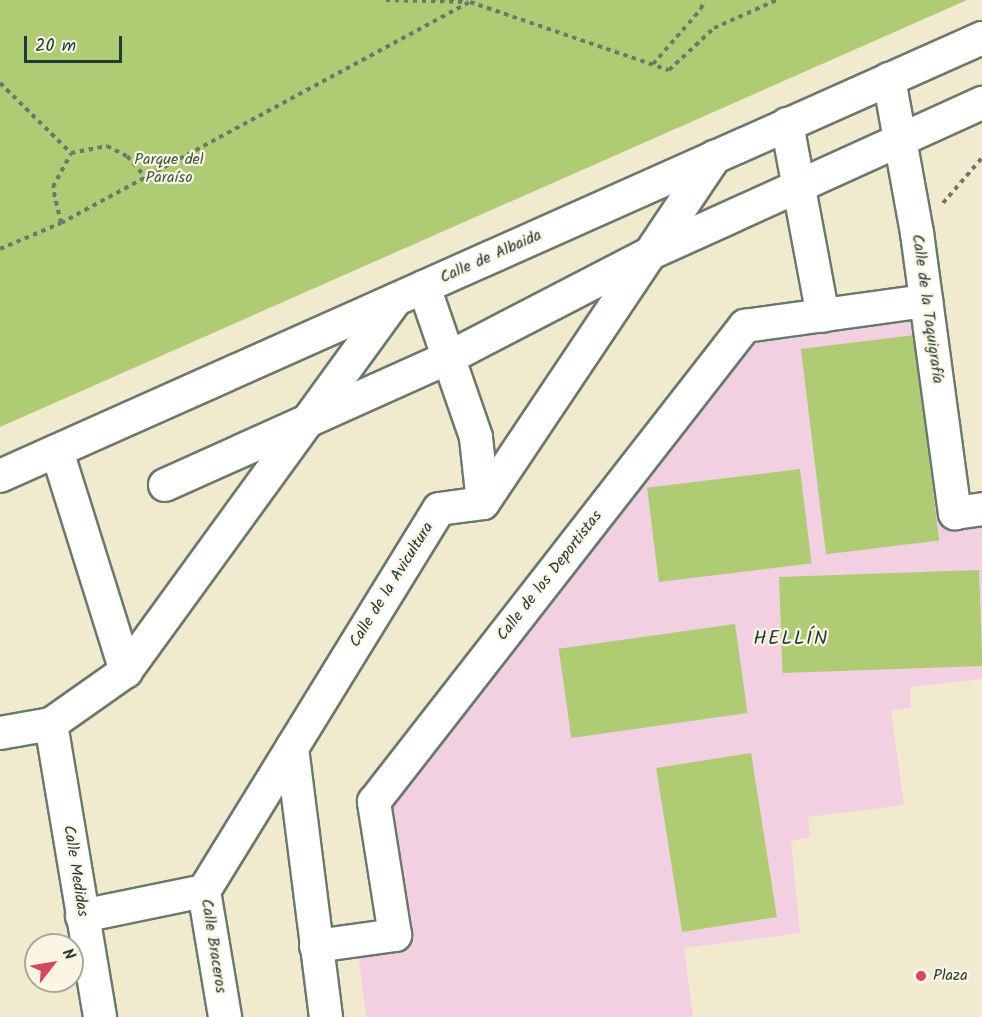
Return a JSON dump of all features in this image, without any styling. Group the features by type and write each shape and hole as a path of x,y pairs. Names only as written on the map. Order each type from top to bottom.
{"street":[{"name":"Calle de Albaida","path":"0,476 982,38"},
{"name":"Calle de la Taquigrafía","path":"889,79 917,233 956,513 982,509"},
{"path":"165,484 450,357 649,254 982,103"},
{"path":"787,124 823,316"},
{"path":"483,503 715,157"},
{"path":"0,733 51,724 126,671 310,418 410,293 450,357 476,437 483,503"},
{"name":"Calle de los Deportistas","path":"316,946 395,935 374,802 745,326 926,301"},
{"path":"57,451 126,671"},
{"name":"Calle de la Avicultura","path":"204,891 439,509 483,503"},
{"name":"Calle Medidas","path":"51,724 100,1017"},
{"path":"292,748 326,1017"},
{"name":"Calle Braceros","path":"82,916 204,891 225,1017"}],"path":[{"path":"386,0 470,0 669,70 714,28 777,0"},
{"path":"0,249 61,223 146,178 470,0"},
{"path":"653,64 701,9 704,0"},
{"path":"0,83 71,153"},
{"path":"61,223 52,187 71,153 107,146 127,156 146,178"},
{"path":"917,233 982,158"}],"shaded area":[{"path":"919,318 944,526 982,522 982,679 910,687 911,708 891,711 904,805 808,817 810,837 791,841 800,933 684,948 693,1017 366,1017 358,951 411,944 392,804 751,342"}],"green space":[{"name":"Parque del Paraíso","path":"0,0 967,0 0,427"},
{"path":"914,335 939,540 826,554 801,349"},
{"path":"800,469 812,563 659,582 647,488"},
{"path":"979,570 982,666 782,673 779,577"},
{"path":"735,624 748,713 571,738 559,649"},
{"path":"751,753 777,917 682,932 656,768"}],"place":[{"name":"Plaza","path":"921,976"}],"district":[{"name":"HELLÍN","path":"791,639"}]}
